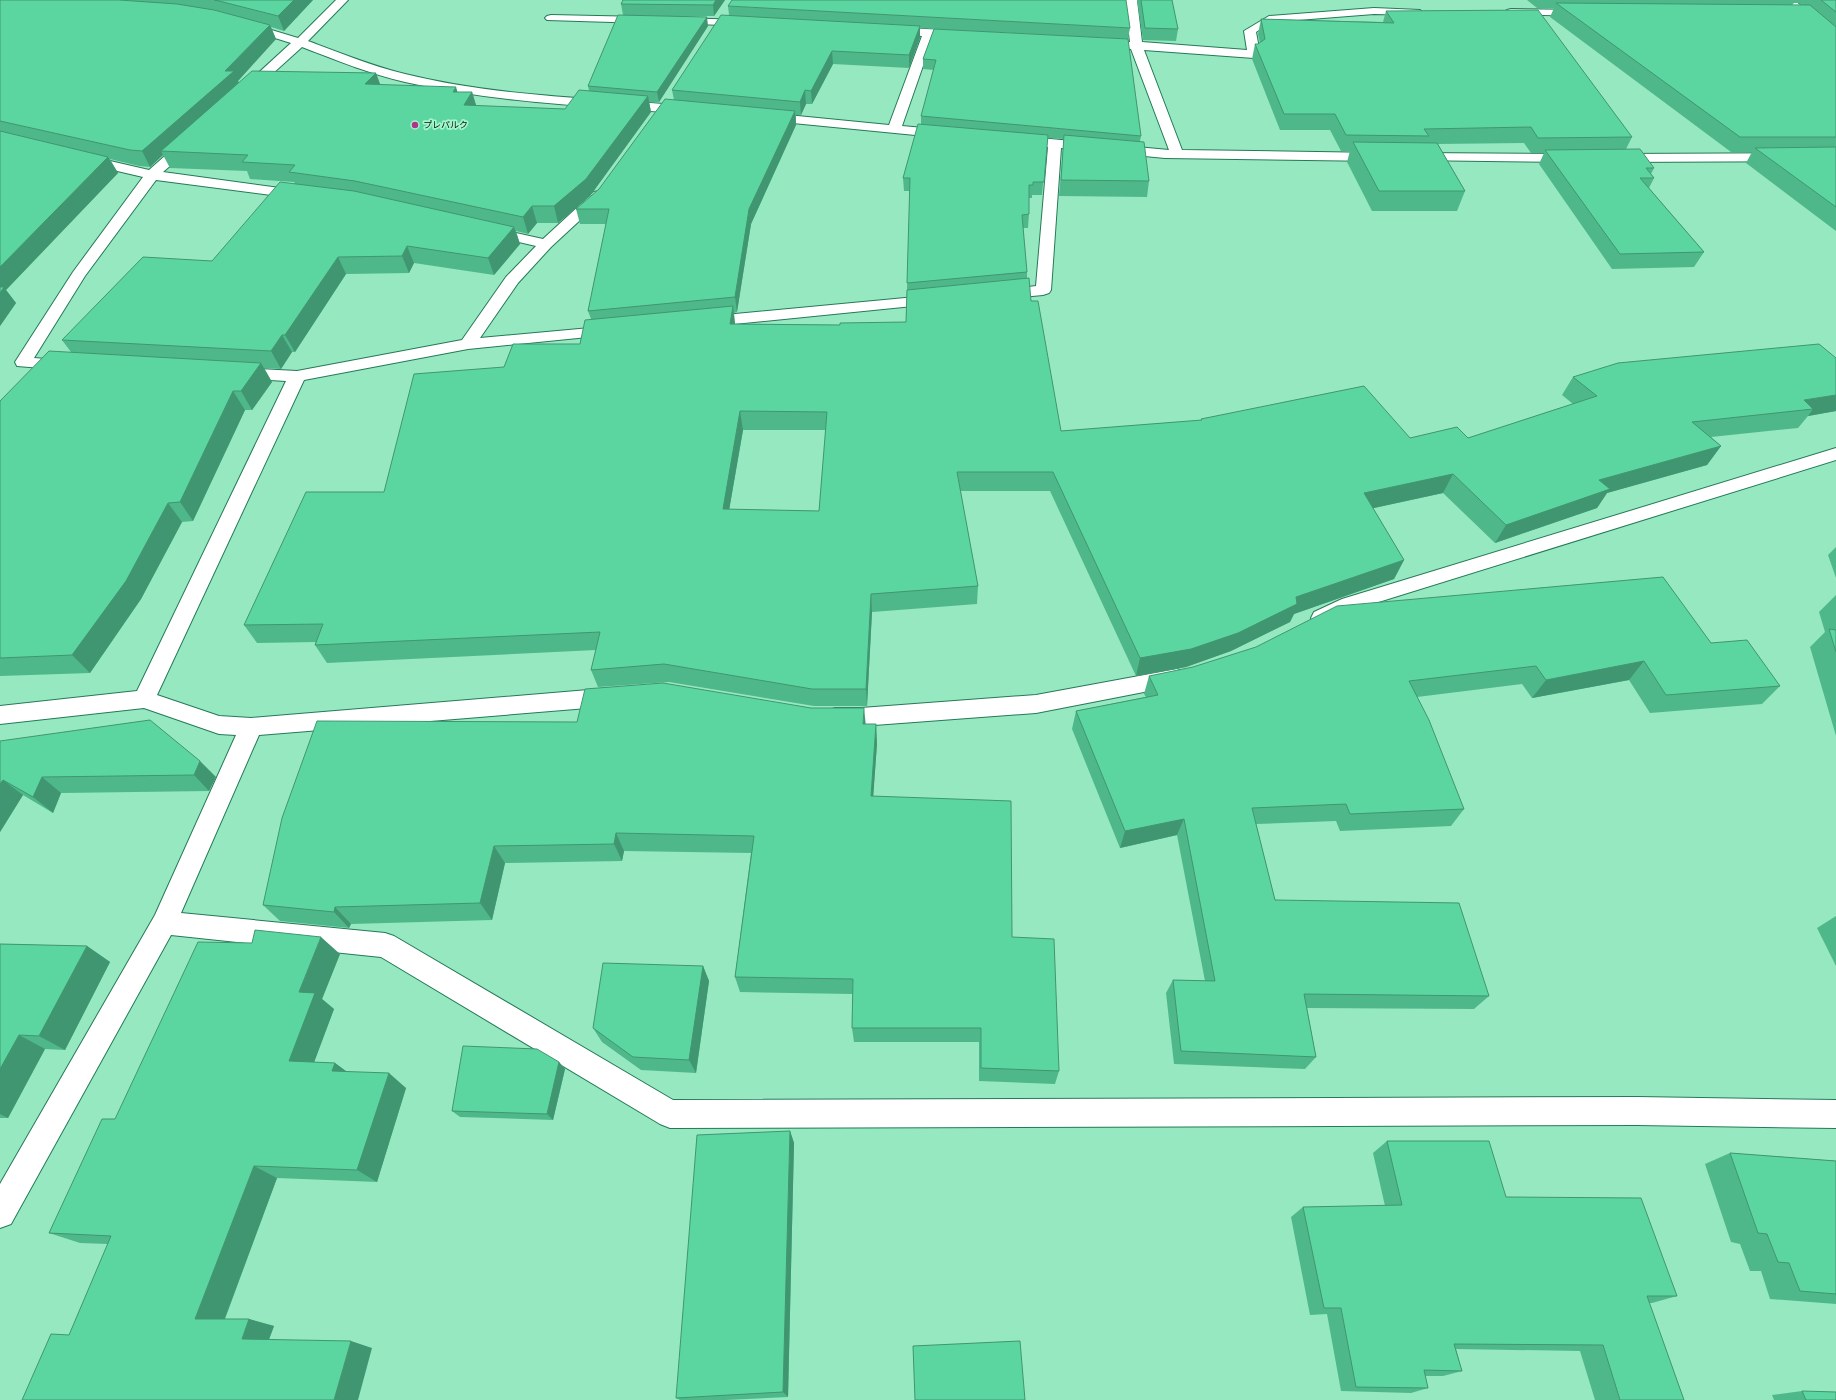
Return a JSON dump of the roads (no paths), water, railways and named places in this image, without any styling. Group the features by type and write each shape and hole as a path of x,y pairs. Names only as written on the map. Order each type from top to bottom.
{"street":[{"path":"235,101 300,42 342,0"},
{"path":"1131,0 1136,45 1177,154"},
{"path":"1789,1 1803,1"},
{"path":"1789,1 1836,41"},
{"path":"1089,42 1254,54 1250,31 1269,19 1312,10 1430,12"},
{"path":"711,35 727,11"},
{"path":"1501,12 1597,13"},
{"path":"1789,15 1805,15"},
{"path":"550,18 662,20 758,24"},
{"path":"229,21 274,32 352,62 404,78 450,87 488,92 704,111"},
{"path":"883,31 977,36"},
{"path":"894,129 930,33"},
{"path":"655,120 672,94"},
{"path":"751,116 956,134"},
{"path":"85,366 23,362 78,276 152,175 200,132"},
{"path":"1001,139 1177,154 1584,158"},
{"path":"988,295 1044,290 1055,144"},
{"path":"72,156 152,175 315,196"},
{"path":"1600,158 1836,157"},
{"path":"468,344 512,280 546,244 596,200 609,181"},
{"path":"477,228 546,244"},
{"path":"689,324 949,299"},
{"path":"219,372 297,376 468,344 626,330"},
{"path":"144,699 297,376"},
{"path":"1301,628 1349,604 1836,454"},
{"path":"814,717 861,717 1036,704 1194,674"},
{"path":"0,715 144,699 219,725 251,727 630,696"},
{"path":"0,1213 164,923 251,727"},
{"path":"164,923 385,945 670,1114 1637,1110 1836,1114"}],"place":[{"name":"プレパルク","path":"415,125"}]}
